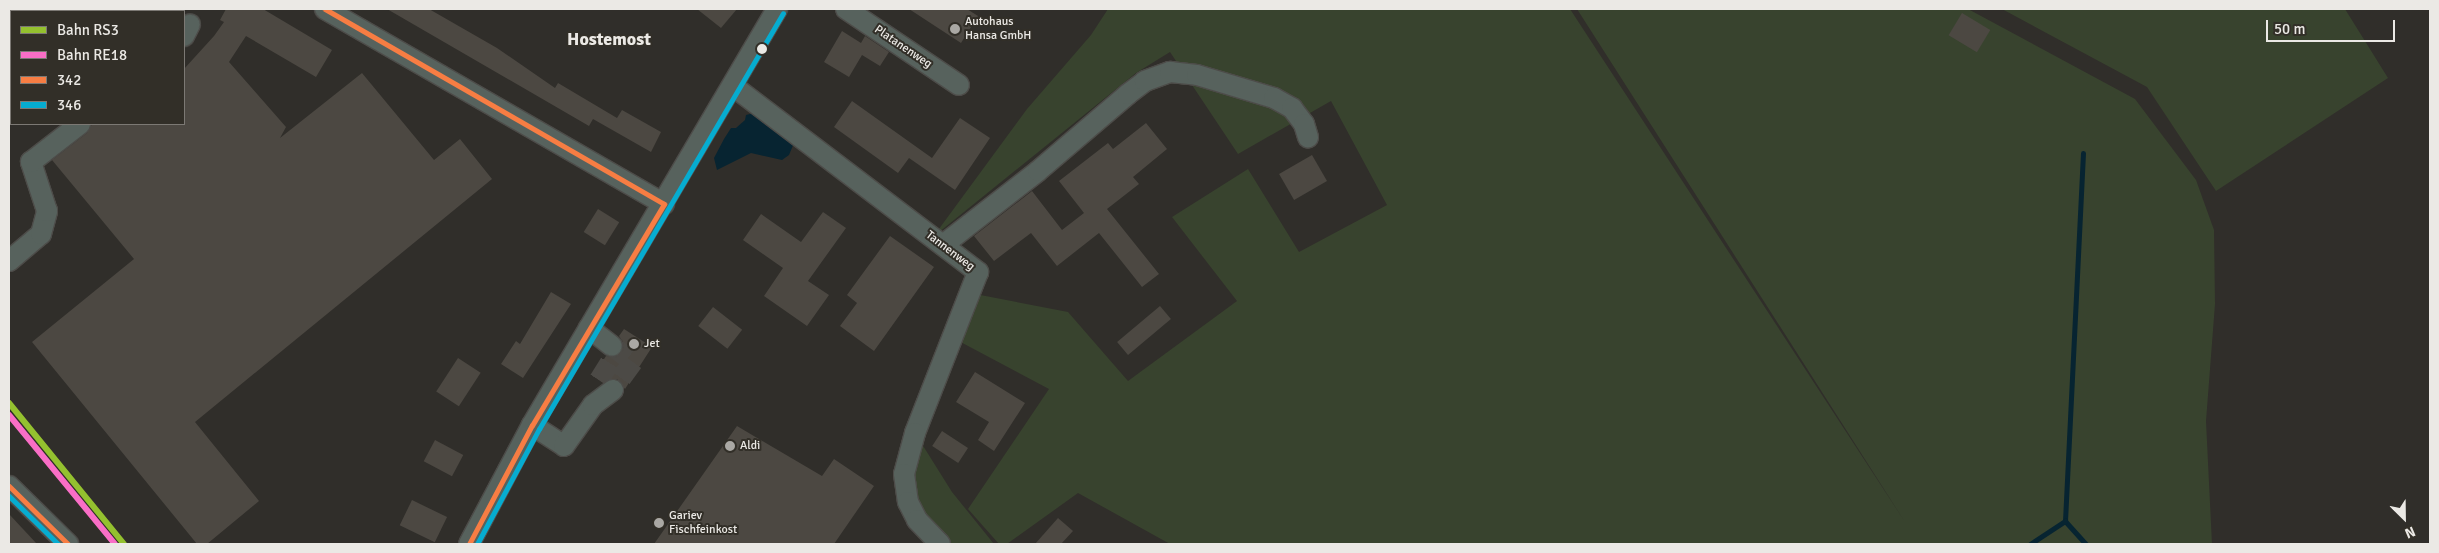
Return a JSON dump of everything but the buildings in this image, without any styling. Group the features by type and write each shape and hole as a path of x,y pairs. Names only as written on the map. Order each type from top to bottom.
{"street":[{"path":"325,9 664,204"},
{"path":"473,543 532,425 664,204 777,9"},
{"name":"Platanenweg","path":"846,9 959,85"},
{"path":"942,245 1038,171 1144,81 1170,72 1197,74 1274,98 1292,108 1304,124 1308,137"},
{"name":"Tannenweg","path":"733,86 978,272 915,433 904,474 908,502 917,520 940,544"},
{"path":"9,261 42,234 47,211 31,162 79,125"},
{"path":"589,328 612,346"},
{"path":"532,425 564,446 606,385"},
{"path":"9,486 68,544"}],"green space":[{"path":"9,9 109,10 10,10 10,56"},
{"path":"1108,9 1570,9 1905,522 1577,9 1968,9 2135,99 2196,180 2214,230 2215,304 2206,421 2212,544 1170,544 1078,493 1007,544 999,544 968,509 1049,389 953,338 970,293 1068,312 1128,381 1237,301 1172,217 1248,169 1299,252 1387,205 1331,101 1238,154 1170,52 1136,73 933,237 1027,109 1091,35"},
{"path":"2002,9 2345,9 2388,78 2216,191 2147,87"},
{"path":"915,433 952,492 994,544 940,544 908,502"}],"water":[{"path":"754,113 794,143 789,155 782,160 751,153 717,170 714,158 731,128 736,128 745,120 746,115"}],"waterway":[{"path":"2083,153 2065,521 2086,544"},
{"path":"2030,544 2065,521"}],"tunnel":[{"path":"612,346 633,362 613,390"},
{"path":"599,380 618,350"}],"rail line":[{"name":"RS3","path":"9,403 124,544"},
{"name":"RE18","path":"9,415 115,544"}],"transit line":[{"name":"342","path":"325,9 664,204 532,425 469,544"},
{"name":"346","path":"477,544 539,429 783,13"},
{"name":"342","path":"9,486 68,544"},
{"name":"346","path":"9,496 58,544"}],"place":[{"name":"Autohaus Hansa GmbH","path":"955,29"},
{"name":"Jet","path":"634,344"},
{"name":"Aldi","path":"730,446"},
{"name":"Gariev Fischfeinkost","path":"659,523"}],"district":[{"name":"Hostemost","path":"609,39"}]}
